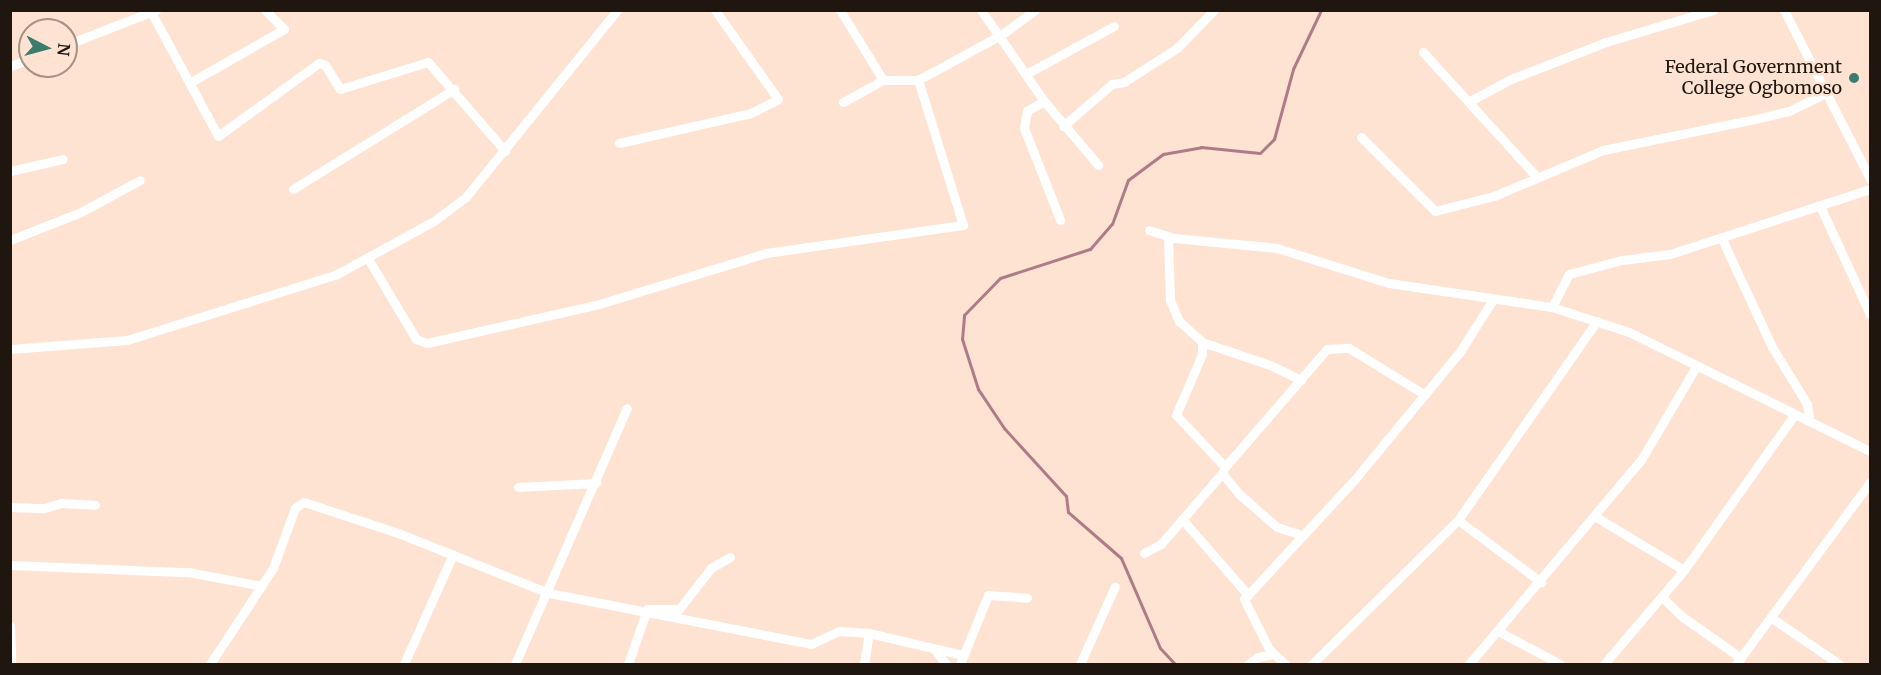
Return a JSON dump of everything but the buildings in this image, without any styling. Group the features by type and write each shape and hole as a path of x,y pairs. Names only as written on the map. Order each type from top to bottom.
{"street":[{"path":"191,82 284,29 265,10"},
{"path":"10,349 127,340 337,274 434,221 465,198 617,10"},
{"path":"619,143 751,113 778,99 715,10"},
{"path":"840,10 883,80"},
{"path":"981,10 1044,101 1098,165"},
{"path":"843,102 883,80 918,80 1000,35 1035,10"},
{"path":"1063,126 1112,84 1124,81 1177,48 1214,10"},
{"path":"1470,101 1511,79 1580,52 1713,10"},
{"path":"1784,10 1870,179"},
{"path":"78,40 152,11 218,136 319,63 325,65 340,89 428,62 454,89 505,151"},
{"path":"1026,74 1114,26"},
{"path":"1423,52 1536,176"},
{"path":"367,257 416,339 427,343 596,305 766,253 963,225 918,80"},
{"path":"292,189 454,89"},
{"path":"1361,137 1435,211 1494,196 1536,176 1603,150 1756,119 1791,110 1826,93"},
{"path":"1044,101 1027,111 1024,128 1060,220"},
{"path":"10,171 63,159"},
{"path":"10,240 79,213 140,180"},
{"path":"1552,307 1569,274 1622,260 1670,254 1870,189"},
{"path":"1820,206 1870,314"},
{"path":"1149,230 1168,236 1277,248 1389,283 1492,301 1552,307 1598,321 1629,332 1795,414 1809,417 1870,451"},
{"path":"1168,236 1170,300 1179,321 1202,342 1231,350 1301,380"},
{"path":"1721,237 1763,328 1807,404 1809,417"},
{"path":"1285,664 1274,654 1253,622 1244,599 1425,394 1459,352 1492,301"},
{"path":"1312,664 1458,520 1598,321"},
{"path":"1202,342 1202,354 1176,415 1264,518 1302,535"},
{"path":"1144,553 1161,544 1327,349 1338,346 1349,348 1425,394"},
{"path":"1469,664 1596,517 1641,460 1697,365"},
{"path":"515,664 549,593 627,408"},
{"path":"1604,664 1684,570 1795,414"},
{"path":"1662,597 1738,661 1773,619 1870,482"},
{"path":"518,487 596,483"},
{"path":"210,664 273,568 295,508 304,502 316,503 549,593 646,609 811,644 839,631 869,633 935,650 962,660 988,595 1027,598"},
{"path":"10,507 44,508 61,503 95,505"},
{"path":"1596,517 1684,570"},
{"path":"1182,519 1248,595"},
{"path":"1458,520 1541,582"},
{"path":"404,664 453,554"},
{"path":"646,609 679,609 711,568 730,557"},
{"path":"10,565 188,572 262,586"},
{"path":"1080,664 1115,586"},
{"path":"628,664 646,609"},
{"path":"1773,619 1839,664"},
{"path":"10,626 11,664"},
{"path":"1498,631 1560,664"},
{"path":"864,664 869,633"},
{"path":"935,650 946,664"},
{"path":"1248,664 1258,657 1274,654"}],"waterway":[{"path":"1175,664 1160,648 1121,558 1068,512 1066,496 1004,428 978,389 962,339 964,315 1000,278 1090,249 1112,224 1128,180 1163,154 1201,147 1260,153 1274,139 1293,69 1321,10"}],"place":[{"name":"Federal Government College Ogbomoso","path":"1854,78"}]}
